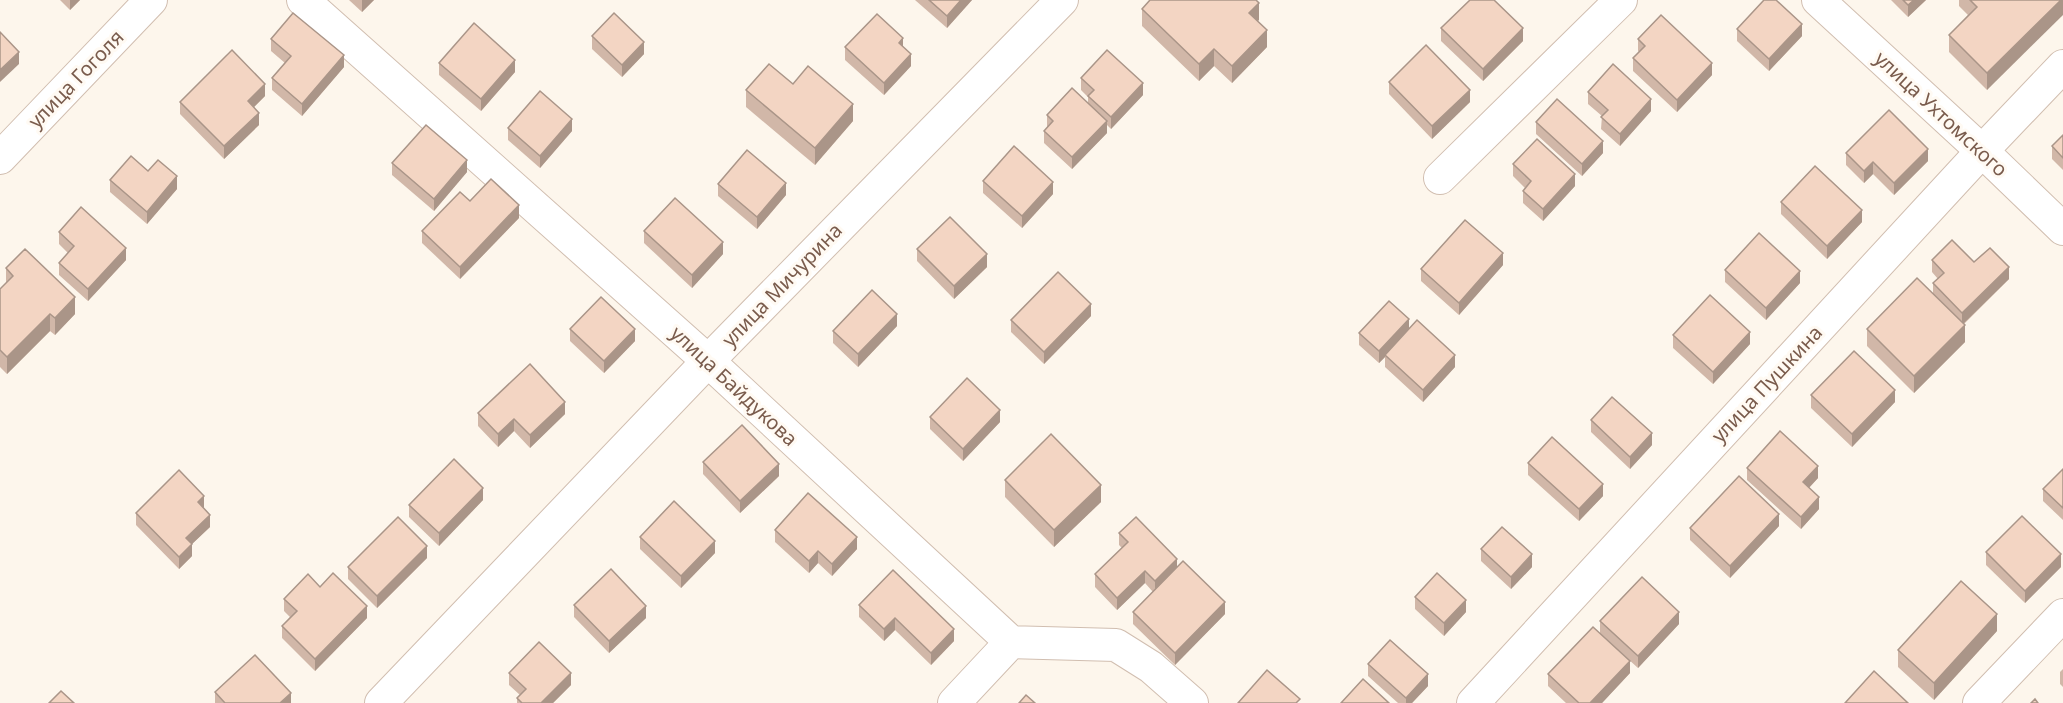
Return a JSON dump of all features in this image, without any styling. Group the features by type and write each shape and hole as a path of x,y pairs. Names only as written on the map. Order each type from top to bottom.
{"street":[{"name":"улица Гоголя","path":"0,158 151,0"},
{"name":"улица Байдукова","path":"303,0 708,361 1011,642"},
{"name":"улица Мичурина","path":"381,703 708,361 1062,0"},
{"path":"1440,178 1621,0"},
{"name":"улица Ухтомского","path":"1818,0 1982,151 2063,230"},
{"name":"улица Пушкина","path":"1473,703 2063,66"},
{"path":"1979,703 2063,615"},
{"path":"954,703 1011,642 1116,645 1151,667 1192,703"}],"building":[{"path":"929,0 961,0 947,16"},
{"path":"1150,0 1256,0 1259,3 1249,13 1267,30 1232,66 1214,49 1199,64 1142,9"},
{"path":"1470,0 1494,0 1523,28 1483,69 1441,28"},
{"path":"1764,0 1776,0 1802,24 1769,59 1737,29"},
{"path":"1903,0 1914,0 1908,5"},
{"path":"1970,0 2061,0 1987,73 1949,35 1977,7"},
{"path":"293,13 344,55 302,104 272,78 291,56 271,39"},
{"path":"614,13 644,42 622,65 592,36"},
{"path":"877,14 903,38 899,43 911,54 884,83 845,47"},
{"path":"1661,15 1712,63 1677,100 1633,58 1645,46 1638,39"},
{"path":"474,23 515,60 481,99 439,63"},
{"path":"0,32 19,52 0,70"},
{"path":"1426,45 1470,90 1432,126 1389,82"},
{"path":"232,50 265,84 248,101 259,113 224,146 180,102"},
{"path":"1107,50 1143,83 1111,117 1088,96 1094,90 1081,78"},
{"path":"769,64 793,84 808,66 853,104 815,148 746,90"},
{"path":"1613,64 1651,99 1620,134 1601,117 1608,110 1588,92"},
{"path":"1072,88 1107,121 1072,157 1044,131 1053,121 1047,115"},
{"path":"540,91 572,119 540,156 508,128"},
{"path":"1557,99 1603,141 1582,164 1536,122"},
{"path":"1889,110 1928,149 1894,183 1873,162 1864,171 1846,153"},
{"path":"426,125 467,160 434,199 392,163"},
{"path":"2063,135 2063,158 2052,146"},
{"path":"1537,139 1575,174 1543,209 1523,191 1531,181 1513,164"},
{"path":"1014,146 1053,182 1022,216 983,181"},
{"path":"747,150 786,183 757,217 718,184"},
{"path":"131,156 148,171 158,160 177,176 147,212 110,180"},
{"path":"1815,166 1862,210 1827,246 1781,202"},
{"path":"491,179 519,205 460,267 422,231 460,192 470,201"},
{"path":"675,198 723,242 692,275 644,231"},
{"path":"81,207 126,248 88,289 59,263 74,246 59,232"},
{"path":"950,217 987,254 954,286 917,249"},
{"path":"1465,220 1503,253 1459,303 1421,269"},
{"path":"1759,233 1800,271 1766,308 1725,270"},
{"path":"1952,240 1974,262 1990,248 2009,267 1962,313 1933,283 1944,273 1932,260"},
{"path":"25,249 75,297 55,318 50,314 7,357 0,350 0,289 13,276 6,268"},
{"path":"1058,272 1091,304 1044,352 1011,320"},
{"path":"1917,278 1965,325 1914,376 1867,329"},
{"path":"872,290 897,314 858,354 833,331"},
{"path":"1710,295 1750,332 1713,372 1673,335"},
{"path":"601,297 635,329 604,361 570,329"},
{"path":"1389,301 1409,319 1379,351 1359,333"},
{"path":"1417,320 1455,355 1423,390 1385,355"},
{"path":"1854,351 1895,390 1852,434 1811,395"},
{"path":"530,364 565,402 530,435 514,419 498,434 478,413"},
{"path":"967,378 1000,410 963,449 930,417"},
{"path":"1612,397 1652,433 1630,457 1591,420"},
{"path":"742,425 779,464 740,501 703,462"},
{"path":"1780,431 1818,466 1803,482 1819,497 1801,517 1747,468"},
{"path":"1051,434 1101,485 1054,530 1005,480"},
{"path":"1552,437 1603,484 1579,509 1528,463"},
{"path":"454,459 483,488 439,533 409,505"},
{"path":"2063,469 2063,508 2043,489"},
{"path":"179,470 204,496 198,502 210,515 186,538 192,544 179,557 136,513"},
{"path":"1739,476 1779,514 1730,566 1690,528"},
{"path":"808,493 857,537 832,564 818,551 809,561 775,530"},
{"path":"674,501 715,541 681,576 640,537"},
{"path":"2022,516 2061,554 2025,591 1986,552"},
{"path":"398,517 427,546 377,596 348,567"},
{"path":"1136,517 1177,559 1155,581 1145,571 1117,598 1095,574 1128,542 1119,533"},
{"path":"1502,527 1532,554 1511,577 1481,549"},
{"path":"1183,561 1225,602 1175,653 1133,612"},
{"path":"611,569 646,606 609,641 574,605"},
{"path":"893,570 954,629 931,653 895,618 884,629 859,605"},
{"path":"333,573 367,606 315,659 282,626 297,611 284,599 308,574 320,587"},
{"path":"1437,573 1466,600 1444,623 1415,597"},
{"path":"1642,577 1679,612 1638,656 1600,621"},
{"path":"1961,581 1997,614 1934,683 1898,650"},
{"path":"1593,627 1630,661 1590,703 1579,703 1548,674"},
{"path":"1390,640 1428,674 1406,698 1368,664"},
{"path":"539,642 571,673 541,703 522,703 517,698 526,689 509,673"},
{"path":"255,655 291,693 280,703 225,703 215,692"},
{"path":"1267,670 1300,699 1296,703 1238,703"},
{"path":"1874,671 1908,703 1845,703"},
{"path":"1363,679 1389,703 1341,703"},
{"path":"61,691 74,703 49,703"},
{"path":"1026,695 1035,703 1019,703"}]}
